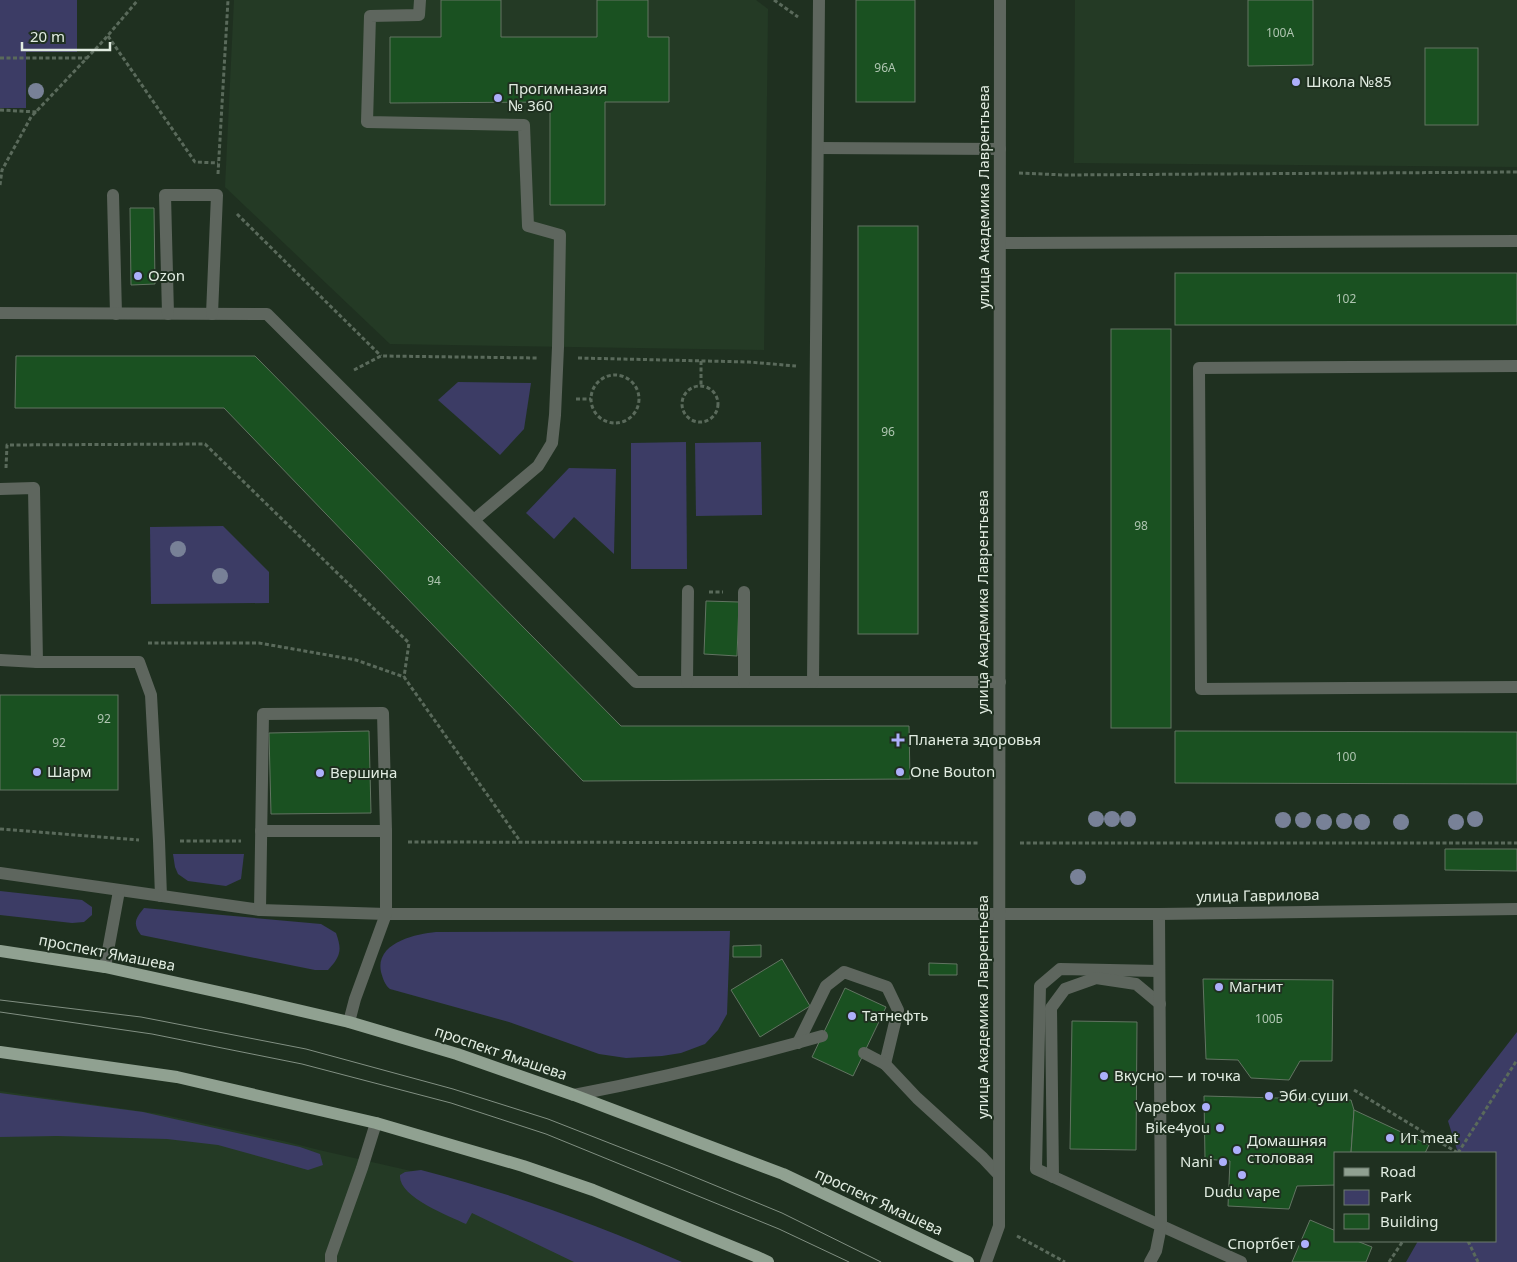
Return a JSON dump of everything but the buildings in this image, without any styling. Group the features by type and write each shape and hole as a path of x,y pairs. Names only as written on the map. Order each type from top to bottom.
{"main road":[{"name":"проспект Ямашева","path":"0,951 105,967 349,1022 457,1054 574,1095 783,1174 968,1262"},
{"path":"0,1052 177,1077 376,1123 524,1166 593,1190 768,1262"}],"street":[{"path":"420,0 419,15 370,16 368,122 524,125 528,226 560,235 558,347 552,443 538,466 474,520"},
{"path":"813,682 819,0"},
{"name":"улица Академика Лаврентьева","path":"986,1262 999,1226 1000,0"},
{"path":"818,148 1000,149"},
{"path":"113,194 116,314"},
{"path":"168,314 165,194 217,194 212,314"},
{"path":"1000,243 1517,242"},
{"path":"0,313 267,314 636,682 1000,682"},
{"path":"1517,366 1198,368 1201,689 1517,687"},
{"path":"3,489 34,488 37,662"},
{"path":"687,682 688,591"},
{"path":"744,592 744,682"},
{"path":"0,660 139,662 151,695 160,896"},
{"path":"260,910 263,714 382,713 386,836 386,914 355,999 349,1022"},
{"path":"261,836 386,836"},
{"name":"улица Гаврилова","path":"0,873 260,910 386,914 1159,914 1517,908"},
{"path":"105,967 119,891"},
{"path":"1150,1262 1156,1251 1161,1226 1159,914"},
{"path":"1159,971 1060,969 1040,986 1036,1169 1241,1262"},
{"path":"798,1043 826,986 844,972 887,987 898,1010 885,1064"},
{"path":"1053,1177 1051,1008 1065,989 1096,978 1136,984 1160,1004"},
{"path":"574,1095 633,1084 822,1036"},
{"path":"864,1053 885,1064 917,1098 999,1175"},
{"path":"331,1262 331,1255 376,1123"}],"path":[{"path":"0,185 2,170 32,117 108,36 138,0"},
{"path":"228,0 217,194 381,356"},
{"path":"108,36 195,162 218,163"},
{"path":"0,58 87,58"},
{"path":"0,110 37,112"},
{"path":"1064,175 1517,172"},
{"path":"700,361 701,386"},
{"path":"613,376 628,379 637,391 638,398 638,406 634,413 629,418 614,423 606,422 599,418 591,404 593,388 598,382 613,376"},
{"path":"701,386 712,390 717,398 718,407 717,412 712,418 703,422 697,422 687,417 682,407 682,400 692,387 701,386"},
{"path":"3,489 6,445 205,444 409,642 404,677"},
{"path":"688,591 744,592"},
{"path":"0,829 159,841 261,836"},
{"path":"386,836 998,843 1517,843"},
{"path":"1459,1152 1517,1060"},
{"path":"1354,1090 1456,1152"},
{"path":"1389,1262 1403,1242"},
{"path":"1468,1242 1478,1262"}],"shaded area":[{"name":"Прогимназия № 360","path":"234,0 756,0 768,9 764,350 390,344 225,187"},
{"name":"Школа №85","path":"1075,0 1517,0 1517,167 1074,163"},
{"path":"0,1091 160,1114 420,1173 676,1262 0,1262"}],"green space":[{"path":"0,0 77,0 77,52 26,52 26,108 0,108"},
{"path":"458,382 531,383 524,429 500,455 438,400"},
{"path":"686,442 687,569 631,569 631,443"},
{"path":"761,442 762,515 696,516 695,443"},
{"path":"569,468 616,469 614,554 574,517 554,539 526,513"},
{"path":"223,526 269,572 269,603 151,604 150,527"},
{"path":"173,854 244,854 241,879 226,886 188,881 178,874"},
{"path":"0,891 82,900 92,907 92,915 84,922 72,923 0,915"},
{"path":"144,908 321,924 336,933 340,948 339,953 336,961 328,970 315,970 141,935 136,921"},
{"path":"730,931 727,1014 718,1030 705,1044 681,1053 662,1056 626,1058 599,1054 509,1022 390,989 384,982 381,972 381,962 384,954 390,947 408,938 436,932"},
{"path":"1517,1032 1517,1262 1406,1262 1417,1242 1497,1242 1497,1152 1458,1152 1448,1121"},
{"path":"0,1093 143,1112 300,1147 320,1154 323,1165 308,1170 218,1145 167,1139 57,1136 0,1137"},
{"path":"421,1170 553,1210 682,1262 574,1262 472,1213 466,1224 426,1205 407,1191 400,1175 405,1172"}],"tram line":[{"path":"0,1000 141,1017 306,1049 453,1089 548,1119 668,1166 782,1213 881,1262"},
{"path":"0,1012 152,1034 302,1064 451,1103 546,1134 779,1229 849,1262"}],"place":[{"name":"Школа №85","path":"1296,82"},
{"name":"Прогимназия № 360","path":"498,98"},
{"name":"Ozon","path":"138,276"},
{"name":"Планета здоровья","path":"898,740"},
{"name":"Шарм","path":"37,772"},
{"name":"One Bouton","path":"900,772"},
{"name":"Вершина","path":"320,773"},
{"name":"Магнит","path":"1219,987"},
{"name":"Татнефть","path":"852,1016"},
{"name":"Вкусно — и точка","path":"1104,1076"},
{"name":"Эби суши","path":"1269,1096"},
{"name":"Vapebox","path":"1206,1107"},
{"name":"Bike4you","path":"1220,1128"},
{"name":"Ит meat","path":"1390,1138"},
{"name":"Домашняя столовая","path":"1237,1150"},
{"name":"Nani","path":"1223,1162"},
{"name":"Dudu vape","path":"1242,1175"},
{"name":"Спортбет","path":"1305,1244"}]}
